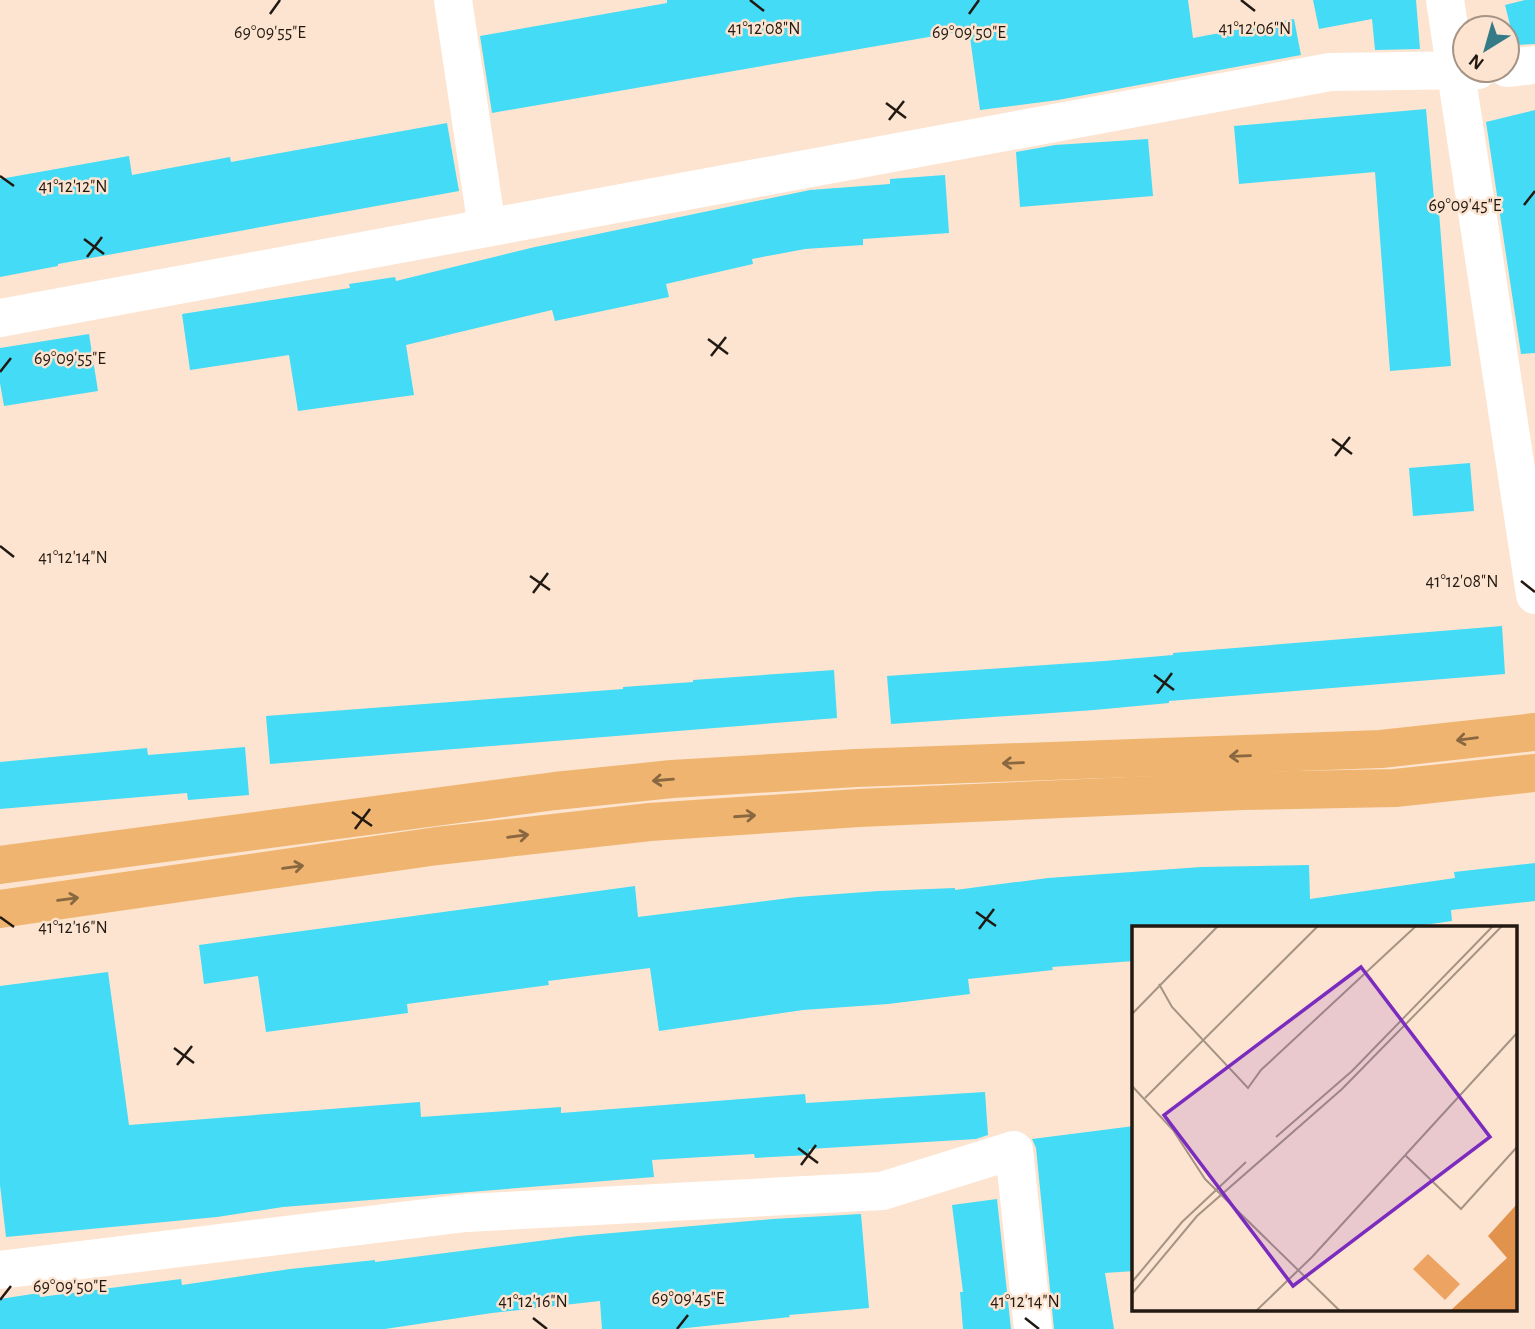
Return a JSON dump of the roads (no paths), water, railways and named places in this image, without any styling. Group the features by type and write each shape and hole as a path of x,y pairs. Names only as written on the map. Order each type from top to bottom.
{"main road":[{"path":"0,865 555,791 672,779 856,768 1381,749 1535,732"},
{"path":"0,909 437,846 650,822 1241,790 1395,788 1535,773"}],"street":[{"path":"453,0 487,228"},
{"path":"1445,0 1451,19"},
{"path":"0,318 1330,72 1451,71"},
{"path":"1469,84 1535,596"},
{"path":"0,1270 466,1213 882,1191 1014,1150 1033,1329"}]}
